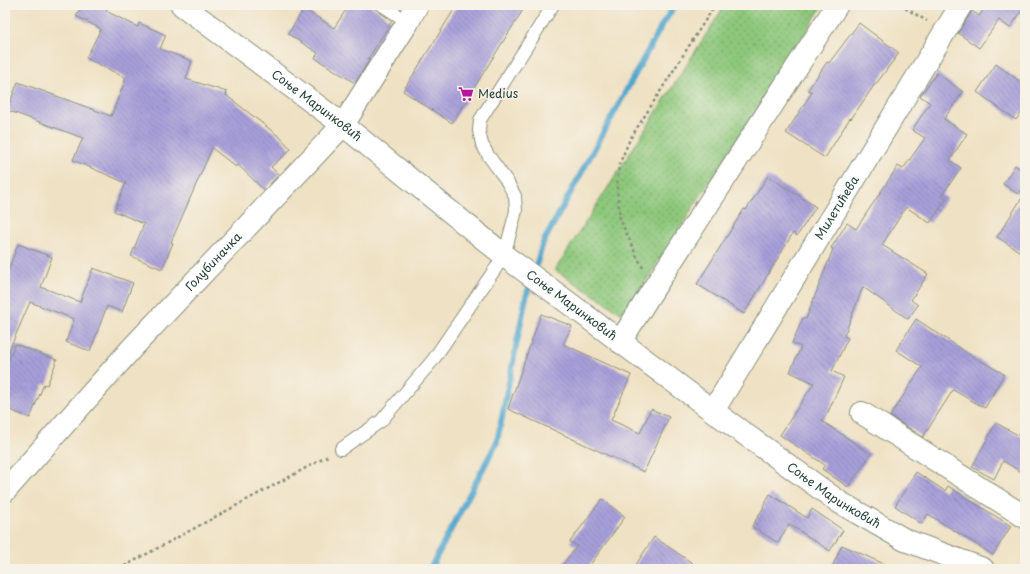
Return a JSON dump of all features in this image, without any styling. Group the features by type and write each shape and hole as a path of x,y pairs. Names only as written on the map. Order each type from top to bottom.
{"street":[{"name":"Соње Маринковић","path":"182,5 343,125 507,258 713,411 839,502 905,540 983,569"},
{"path":"620,342 837,5"},
{"name":"Милетићева","path":"713,411 961,5"},
{"name":"Голубиначка","path":"5,491 132,348 343,125 412,14"},
{"path":"862,413 1025,517"}],"lane":[{"name":"Голубиначка","path":"382,5 412,14"},
{"path":"341,449 381,421 433,360 507,258 516,211 515,196 482,144 480,120 553,5"}],"path":[{"path":"654,288 637,257 620,219 617,188 619,165 630,139 715,5"},
{"path":"900,5 945,32"},
{"path":"119,569 341,449"}],"green space":[{"path":"725,5 823,5 624,315 555,270"}],"building":[{"path":"82,5 109,5 106,11 138,27 139,23 166,35 160,49 192,61 186,79 227,92 226,95 281,138 291,149 271,167 279,175 264,190 238,165 236,167 212,148 171,242 173,243 162,269 131,256 144,224 114,211 126,183 73,160 83,138 7,110 18,82 111,116 126,78 86,58 101,29 76,16"},
{"path":"349,5 370,5 392,21 355,83 315,58 318,53 288,34 304,9 334,28"},
{"path":"457,5 526,5 452,123 403,91"},
{"path":"978,5 1025,6 1010,28 999,20 979,48 958,33 972,11 979,16 984,9"},
{"path":"859,23 899,53 851,119 850,118 825,158 786,133 812,92 808,90 827,62 829,63"},
{"path":"996,64 1025,85 1025,107 1016,120 977,92"},
{"path":"937,73 963,92 944,119 967,134 950,160 961,168 942,195 947,198 930,223 906,207 882,245 928,274 911,300 918,305 908,319 863,287 844,336 848,338 832,371 844,377 828,412 822,421 871,454 848,487 822,469 825,465 780,435 814,383 790,372 801,347 792,343 803,318 806,319 833,249 831,248 847,223 856,229 898,166 903,169 925,138 912,130 930,103 920,96"},
{"path":"1015,165 1025,172 1025,183 1018,194 1003,184"},
{"path":"768,176 816,207 797,236 793,233 744,314 697,284 744,209 746,210"},
{"path":"1025,193 1025,255 997,237"},
{"path":"18,244 52,257 41,287 80,302 93,268 133,283 122,312 107,306 90,351 66,342 74,319 30,302 5,360 5,279"},
{"path":"541,314 572,326 563,344 631,375 611,420 640,433 651,409 669,417 644,472 508,409"},
{"path":"916,319 972,356 1004,374 985,408 953,390 923,437 890,416 922,367 896,350"},
{"path":"15,344 57,360 47,385 44,384 30,418 5,408 10,395 5,393 5,369"},
{"path":"996,423 1025,439 1025,474 1003,461 994,479 972,467"},
{"path":"916,472 945,491 948,486 1011,526 993,555 928,514 922,524 895,506"},
{"path":"770,494 807,518 812,509 843,530 830,551 789,524 778,543 752,526"},
{"path":"602,499 625,517 587,569 559,569 577,546 570,542"},
{"path":"654,537 701,569 633,569"},
{"path":"842,545 895,569 831,569"}],"waterway":[{"path":"534,272 543,243 662,25 675,5"},
{"path":"430,569 497,442 526,297 531,281"}],"place":[{"name":"Medius","path":"466,94"}]}
